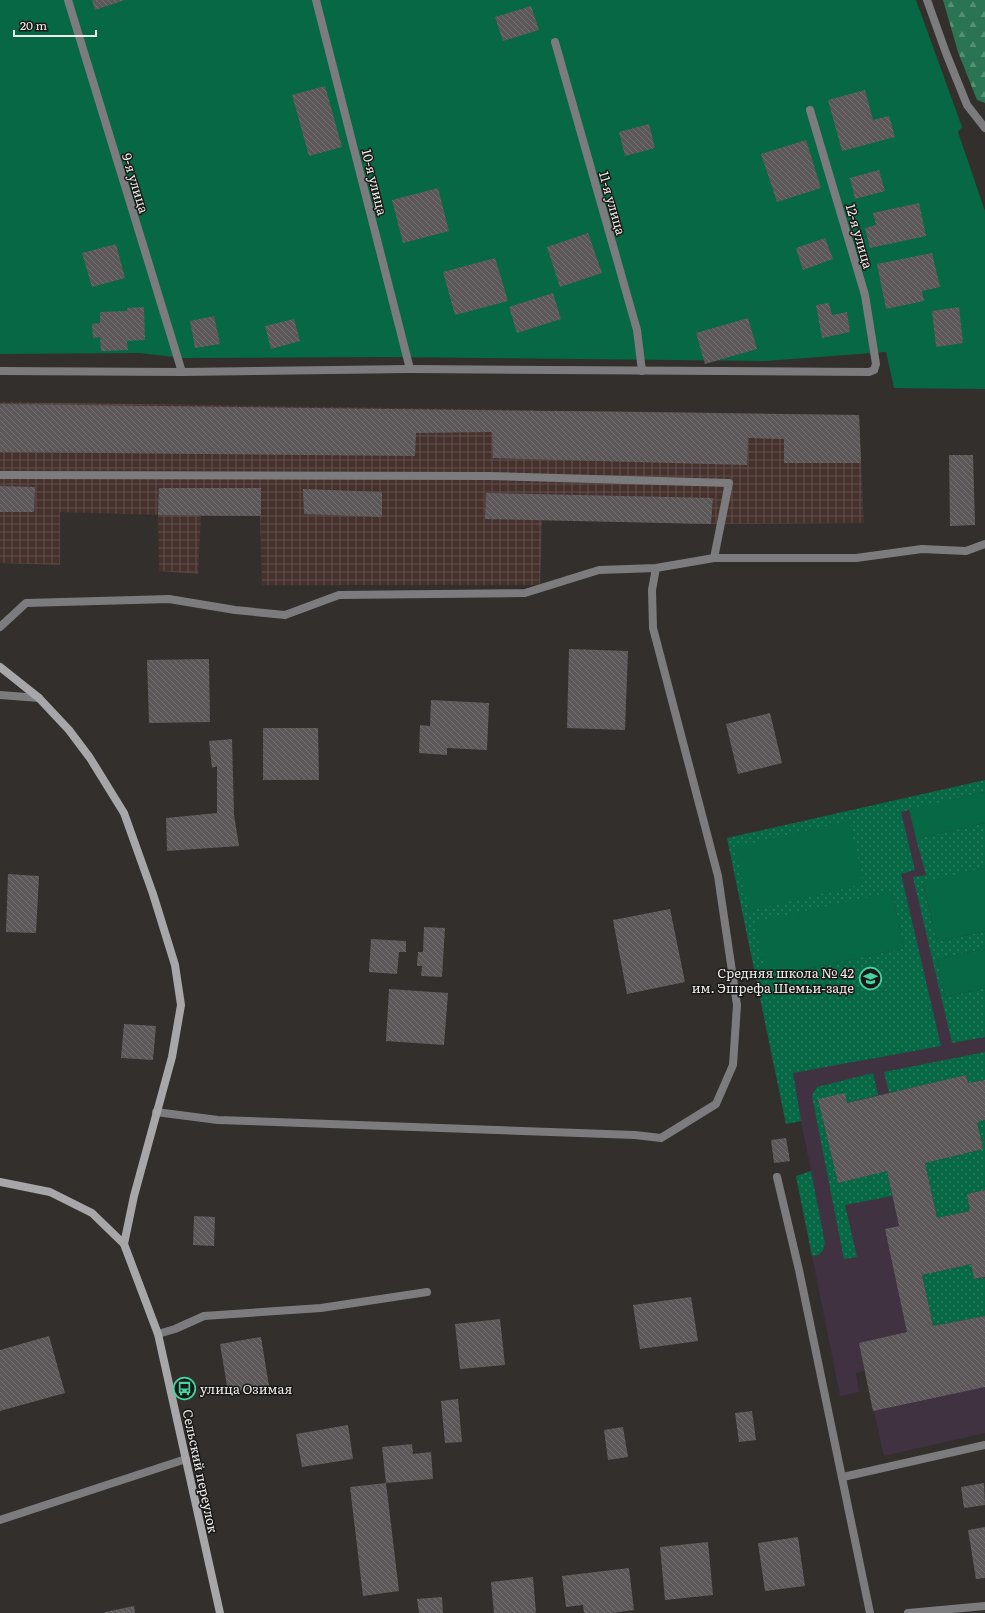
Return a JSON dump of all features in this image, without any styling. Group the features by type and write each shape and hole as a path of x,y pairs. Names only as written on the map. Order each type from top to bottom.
{"street":[{"name":"9-я улица","path":"68,0 182,372"},
{"name":"10-я улица","path":"316,0 410,369"},
{"path":"927,0 967,105 985,128"},
{"name":"11-я улица","path":"555,42 637,330 642,371"},
{"name":"12-я улица","path":"642,371 869,372 874,370 876,364 865,295 810,110"},
{"path":"0,371 182,372 410,369 642,371"},
{"path":"0,475 490,476 728,483 714,558"},
{"path":"0,627 26,603 169,599 235,610 285,615 339,595 525,593 599,570 656,568 714,558 856,558 922,549 966,551 985,544"},
{"path":"156,1112 218,1120 635,1135 661,1138 716,1104 733,1065 737,1005 718,876 653,628 652,590 656,568"},
{"path":"0,667 39,698 68,730 90,758 124,813 175,964 181,1004 172,1057 134,1196 124,1244"},
{"path":"0,695 39,698"},
{"path":"777,1177 800,1270 870,1613"},
{"path":"0,1182 50,1192 92,1213 124,1244"},
{"name":"Сельский переулок","path":"124,1244 158,1334 220,1613"},
{"path":"158,1334 175,1329 204,1316 321,1308 427,1292"},
{"path":"843,1477 985,1445"},
{"path":"0,1520 186,1460"},
{"path":"908,1613 985,1606"}],"shaded area":[{"path":"0,402 859,415 864,523 711,524 542,520 540,585 262,585 260,516 201,516 198,574 159,571 158,515 60,512 60,565 0,563"},
{"name":"Средняя школа № 42 им. Эшрефа Шемьи-заде","path":"985,780 985,1433 884,1456 865,1371 856,1373 859,1392 840,1396 796,1176 811,1171 801,1121 786,1124 727,838"}],"green space":[{"path":"0,0 916,0 962,127 958,132 985,211 985,389 894,388 886,352 766,361 386,357 183,358 139,353 0,354"},
{"path":"943,0 985,0 985,103 977,100 958,52"},
{"path":"985,780 985,792 901,812 915,870 901,874 941,1046 793,1073 801,1121 786,1124 727,838","holes":["892,892 904,948 767,978"]},
{"path":"985,792 985,823 916,839 909,809"},
{"path":"849,821 864,884 749,911 735,847"},
{"path":"985,823 985,868 923,883 937,942 985,931 985,949 937,959 945,997 985,988 985,1037 952,1043 913,877 926,875 916,839"},
{"path":"985,868 985,931 937,942 923,882"},
{"path":"892,892 904,948 767,978 754,922"},
{"path":"985,949 985,988 945,997 937,959"},
{"path":"985,1052 985,1080 968,1083 966,1075 889,1093 884,1072"},
{"path":"873,1073 878,1095 847,1103 818,1099 838,1183 887,1171 892,1196 845,1205 857,1257 844,1259 812,1096 817,1087"},
{"path":"985,1120 985,1190 967,1194 970,1211 937,1218 925,1163 983,1149 977,1122"},
{"path":"811,1171 825,1243 823,1251 818,1255 812,1256 796,1176"},
{"path":"971,1264 974,1279 985,1278 985,1316 933,1326 922,1275"}],"building":[{"path":"92,0 125,0 95,10"},
{"path":"531,6 539,30 503,41 495,17"},
{"path":"325,86 342,147 309,156 292,95"},
{"path":"865,90 873,120 889,116 895,137 842,151 828,100"},
{"path":"649,124 655,148 625,156 619,132"},
{"path":"806,140 821,188 777,202 761,154"},
{"path":"879,170 885,191 855,199 850,178"},
{"path":"438,188 449,231 403,243 392,200"},
{"path":"919,203 926,236 870,248 865,228 876,225 873,213"},
{"path":"588,233 602,273 560,287 547,247"},
{"path":"825,238 833,259 803,270 796,248"},
{"path":"116,244 125,278 92,287 82,253"},
{"path":"932,253 940,287 922,291 924,301 886,309 877,264"},
{"path":"495,258 508,301 455,315 443,272"},
{"path":"553,293 561,319 517,333 509,307"},
{"path":"829,303 832,315 847,312 850,332 822,338 816,305"},
{"path":"144,307 145,340 127,341 128,350 101,351 100,337 93,338 92,324 100,323 100,312 127,311 127,308"},
{"path":"959,307 963,343 936,347 932,311"},
{"path":"214,316 220,344 195,348 190,321"},
{"path":"748,318 757,349 705,364 696,333"},
{"path":"294,319 300,341 271,349 265,326"},
{"path":"0,404 859,415 861,463 784,463 784,439 748,438 747,465 493,458 492,432 416,433 415,456 0,452"},
{"path":"949,455 973,455 975,525 950,526"},
{"path":"0,486 35,487 34,512 0,512"},
{"path":"159,488 261,488 261,516 158,515"},
{"path":"303,489 382,492 382,517 304,514"},
{"path":"486,493 713,498 711,524 485,519"},
{"path":"569,649 628,651 625,730 567,728"},
{"path":"209,659 210,722 149,723 147,660"},
{"path":"431,700 489,703 487,750 447,748 447,755 419,753 420,725 430,726"},
{"path":"770,713 782,763 738,774 726,724"},
{"path":"263,728 318,728 319,780 263,780"},
{"path":"232,739 234,815 239,846 167,851 166,818 217,813 217,766 212,768 209,741"},
{"path":"8,874 39,876 36,933 6,932"},
{"path":"670,909 685,982 627,994 613,920"},
{"path":"424,927 445,928 442,977 421,976 422,966 417,966 418,952 423,952"},
{"path":"371,939 406,941 406,952 399,952 397,974 369,972"},
{"path":"389,989 448,993 444,1045 386,1041"},
{"path":"124,1024 156,1026 153,1060 121,1058"},
{"path":"966,1075 968,1083 985,1080 985,1120 977,1122 983,1149 925,1163 937,1218 970,1211 967,1194 985,1190 985,1277 974,1279 971,1264 922,1275 933,1326 985,1316 985,1387 873,1411 859,1343 907,1332 885,1229 899,1226 887,1171 838,1183 818,1099 845,1093 847,1103"},
{"path":"786,1138 790,1161 774,1163 771,1140"},
{"path":"194,1216 215,1217 214,1246 193,1245"},
{"path":"691,1297 698,1341 640,1349 633,1305"},
{"path":"500,1319 505,1365 460,1369 455,1324"},
{"path":"49,1336 65,1393 0,1411 0,1350"},
{"path":"261,1337 269,1386 228,1392 220,1344"},
{"path":"458,1399 462,1442 445,1443 441,1401"},
{"path":"752,1411 756,1440 739,1442 735,1413"},
{"path":"348,1425 353,1459 302,1467 296,1434"},
{"path":"623,1427 628,1457 608,1460 604,1430"},
{"path":"412,1444 413,1454 431,1452 433,1479 386,1483 382,1447"},
{"path":"386,1483 399,1591 363,1596 350,1487"},
{"path":"984,1483 985,1505 964,1508 961,1487"},
{"path":"985,1527 985,1578 976,1579 968,1530"},
{"path":"798,1537 805,1586 765,1591 758,1543"},
{"path":"708,1542 713,1595 665,1600 660,1547"},
{"path":"629,1568 634,1610 612,1613 584,1613 583,1605 566,1607 562,1576"},
{"path":"533,1577 536,1613 494,1613 491,1582"},
{"path":"442,1597 443,1613 419,1613 417,1599"},
{"path":"134,1606 135,1613 105,1613 105,1612"}],"place":[{"name":"Средняя школа № 42 им. Эшрефа Шемьи-заде","path":"870,979"},
{"name":"улица Озимая","path":"184,1388"}]}
